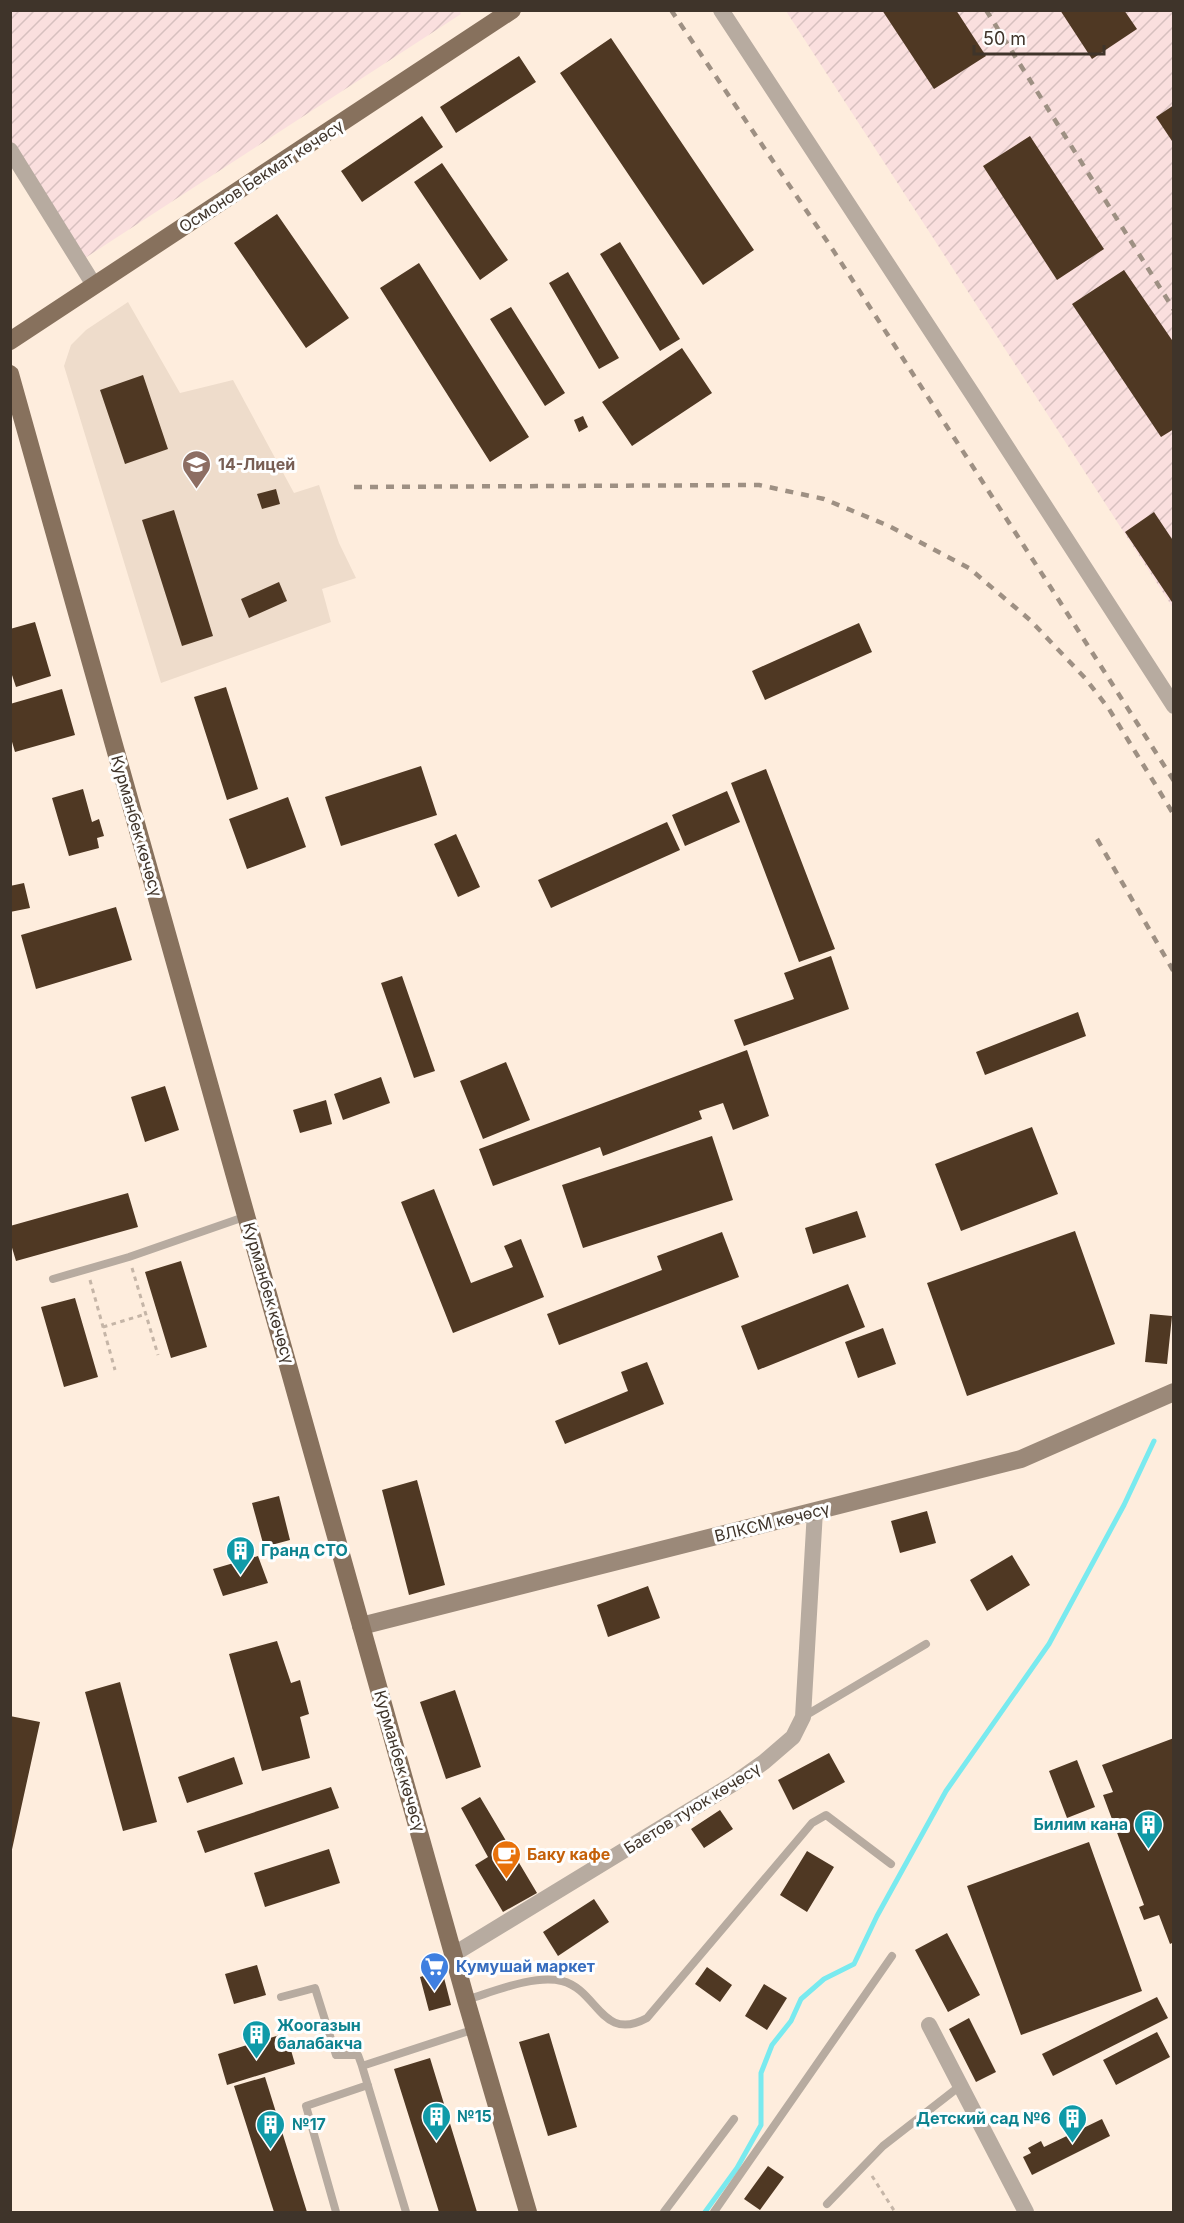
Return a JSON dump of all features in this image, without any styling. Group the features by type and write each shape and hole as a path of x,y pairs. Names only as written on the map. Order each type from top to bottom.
{"main road":[{"name":"Осмонов Бекмат көчөсү","path":"10,341 512,10"},
{"name":"Курманбек көчөсү","path":"10,374 466,2000 528,2212"}],"street":[{"path":"721,10 1173,706"},
{"path":"10,150 94,285"},
{"name":"ВЛКСМ көчөсү","path":"361,1626 1021,1459 1173,1392"},
{"name":"Баетов туюк көчөсү","path":"454,1954 734,1784 794,1737 803,1717 815,1511"},
{"path":"928,2025 1026,2212"}],"lane":[{"path":"53,1279 129,1257 247,1216"},
{"path":"803,1717 926,1644"},
{"path":"466,2000 546,1978 564,1981 580,1990 603,2014 617,2024 634,2025 647,2018 812,1823 826,1815 891,1864"},
{"path":"714,2212 892,1956"},
{"path":"281,1997 315,1988 336,2055 358,2055 406,2212"},
{"path":"362,2066 475,2030"},
{"path":"336,2212 306,2106 368,2085"},
{"path":"827,2204 883,2146 960,2086"},
{"path":"664,2212 734,2120"}],"path":[{"path":"129,1257 158,1355"},
{"path":"87,1270 115,1370"},
{"path":"103,1327 146,1314"},
{"path":"865,2164 895,2212"}],"shaded area":[{"path":"459,10 461,14 82,260 11,142 11,11"},
{"path":"786,11 1173,11 1173,608"},
{"name":"14-Лицей","path":"128,302 180,393 233,380 294,493 319,485 339,543 356,578 322,589 331,622 161,683 64,366 71,345 86,330"}],"building":[{"path":"882,10 956,10 986,56 934,89"},
{"path":"1060,10 1124,10 1137,29 1092,59"},
{"path":"611,38 754,250 703,285 560,73"},
{"path":"519,56 536,82 456,133 440,107"},
{"path":"1174,105 1174,144 1156,117"},
{"path":"422,116 443,147 362,202 341,171"},
{"path":"1030,136 1104,249 1057,280 983,166"},
{"path":"442,163 508,260 480,280 414,182"},
{"path":"277,214 349,318 306,348 234,243"},
{"path":"620,242 680,339 660,351 600,254"},
{"path":"419,263 529,437 490,462 380,288"},
{"path":"1124,270 1174,343 1174,429 1161,437 1072,304"},
{"path":"568,272 619,358 599,369 549,283"},
{"path":"511,307 565,393 545,406 490,319"},
{"path":"682,348 712,393 632,446 602,402"},
{"path":"143,375 168,449 125,464 100,390"},
{"path":"583,416 588,427 579,432 574,420"},
{"path":"276,489 280,504 262,509 257,494"},
{"path":"174,510 213,636 182,646 142,520"},
{"path":"1154,512 1174,542 1174,605 1125,532"},
{"path":"279,582 287,601 249,618 241,599"},
{"path":"35,622 51,676 16,687 10,669 10,629"},
{"path":"859,623 872,652 765,700 752,671"},
{"path":"226,687 258,789 227,800 194,697"},
{"path":"62,689 75,735 15,752 10,735 10,704"},
{"path":"421,766 437,815 341,846 325,797"},
{"path":"766,769 835,949 799,962 731,783"},
{"path":"83,789 92,822 99,819 104,836 97,838 99,848 69,856 52,798"},
{"path":"727,791 740,822 685,846 672,815"},
{"path":"288,797 306,847 247,869 229,819"},
{"path":"667,822 680,850 551,908 538,880"},
{"path":"456,834 480,887 458,897 434,844"},
{"path":"24,883 30,908 10,912 10,886"},
{"path":"116,907 132,960 36,989 21,935"},
{"path":"831,956 849,1009 744,1046 734,1020 794,999 784,973"},
{"path":"402,976 435,1071 414,1078 381,983"},
{"path":"1078,1012 1086,1036 985,1075 976,1052"},
{"path":"747,1050 769,1116 733,1130 723,1103 699,1111 702,1119 603,1156 600,1147 493,1186 479,1149"},
{"path":"506,1062 530,1120 483,1139 460,1081"},
{"path":"381,1077 390,1103 343,1120 334,1094"},
{"path":"165,1086 179,1130 145,1142 131,1097"},
{"path":"326,1100 332,1124 300,1133 293,1110"},
{"path":"1032,1127 1058,1194 961,1231 935,1164"},
{"path":"712,1136 733,1200 583,1248 562,1185"},
{"path":"434,1189 471,1283 513,1267 504,1246 521,1239 544,1297 453,1333 401,1202"},
{"path":"128,1193 138,1227 16,1261 10,1241 10,1226"},
{"path":"857,1211 866,1237 813,1254 805,1228"},
{"path":"1075,1231 1115,1344 967,1396 927,1283"},
{"path":"722,1232 739,1277 559,1345 547,1314 662,1270 657,1256"},
{"path":"181,1261 207,1347 171,1358 145,1272"},
{"path":"848,1284 865,1327 758,1370 741,1326"},
{"path":"75,1298 98,1377 64,1387 41,1307"},
{"path":"1150,1314 1172,1316 1167,1364 1145,1362"},
{"path":"883,1328 896,1364 858,1378 845,1342"},
{"path":"647,1362 664,1404 565,1444 555,1421 628,1391 621,1372"},
{"path":"417,1480 445,1585 409,1595 382,1490"},
{"path":"279,1496 290,1540 264,1547 252,1503"},
{"path":"927,1511 936,1543 900,1553 891,1521"},
{"path":"1012,1555 1030,1585 987,1611 970,1580"},
{"name":"Гранд СТО","path":"258,1556 268,1583 223,1596 213,1569"},
{"path":"648,1586 660,1618 608,1637 597,1605"},
{"path":"277,1641 291,1683 300,1680 309,1714 300,1717 310,1758 262,1771 229,1654"},
{"path":"120,1682 157,1822 123,1831 85,1692"},
{"path":"455,1690 481,1767 446,1779 420,1702"},
{"path":"10,1716 40,1722 11,1854 10,1854"},
{"name":"Билим кана","path":"1174,1738 1174,1942 1170,1944 1159,1915 1144,1920 1139,1907 1144,1905 1103,1795 1113,1792 1102,1765"},
{"path":"829,1753 845,1782 793,1810 778,1780"},
{"path":"234,1757 243,1784 187,1803 178,1777"},
{"path":"1077,1760 1095,1807 1067,1818 1049,1771"},
{"path":"331,1787 339,1808 205,1853 197,1831"},
{"name":"Баку кафе","path":"480,1797 537,1893 503,1912 475,1865 488,1857 461,1808"},
{"path":"720,1810 733,1829 704,1848 691,1829"},
{"path":"1089,1842 1142,1991 1021,2035 967,1886"},
{"path":"329,1849 340,1883 265,1907 254,1873"},
{"path":"807,1851 834,1867 807,1912 780,1895"},
{"path":"594,1899 609,1922 558,1956 543,1932"},
{"path":"947,1933 980,1995 948,2012 915,1950"},
{"path":"257,1965 266,1995 234,2004 225,1974"},
{"path":"707,1967 732,1985 720,2002 695,1984"},
{"name":"Кумушай маркет","path":"442,1970 451,2005 429,2011 420,1977"},
{"path":"764,1984 787,1998 767,2030 745,2016"},
{"path":"1157,1997 1168,2018 1053,2076 1042,2054"},
{"path":"969,2018 996,2072 976,2082 949,2029"},
{"path":"1157,2032 1170,2057 1116,2085 1103,2060"},
{"name":"Жоогазын балабакча","path":"286,2033 295,2064 227,2085 218,2054"},
{"path":"549,2033 577,2127 548,2136 519,2042"},
{"name":"№15","path":"430,2058 477,2212 439,2212 394,2069"},
{"name":"№17","path":"265,2077 307,2212 274,2212 234,2086"},
{"name":"Детский сад №6","path":"1102,2119 1110,2136 1032,2175 1023,2157 1031,2153 1028,2148 1041,2141 1044,2147"},
{"path":"768,2166 784,2177 760,2210 744,2199"}],"waterway":[{"path":"705,2212 737,2168 761,2125 761,2073 772,2045 791,2021 801,1999 824,1979 854,1964 877,1916 946,1791 1049,1644 1124,1505 1154,1441"}],"railway":[{"path":"671,10 833,250 1174,781"},
{"path":"986,10 1174,310"},
{"path":"354,487 759,485 824,499 889,526 969,568 1030,620 1085,678 1109,709 1174,815"},
{"path":"1097,839 1174,972"}],"place":[{"name":"14-Лицей","path":"197,490"},
{"name":"Гранд СТО","path":"240,1576"},
{"name":"Билим кана","path":"1149,1850"},
{"name":"Баку кафе","path":"506,1880"},
{"name":"Кумушай маркет","path":"435,1992"},
{"name":"Жоогазын балабакча","path":"256,2060"},
{"name":"№15","path":"436,2142"},
{"name":"Детский сад №6","path":"1072,2144"},
{"name":"№17","path":"271,2150"}]}
